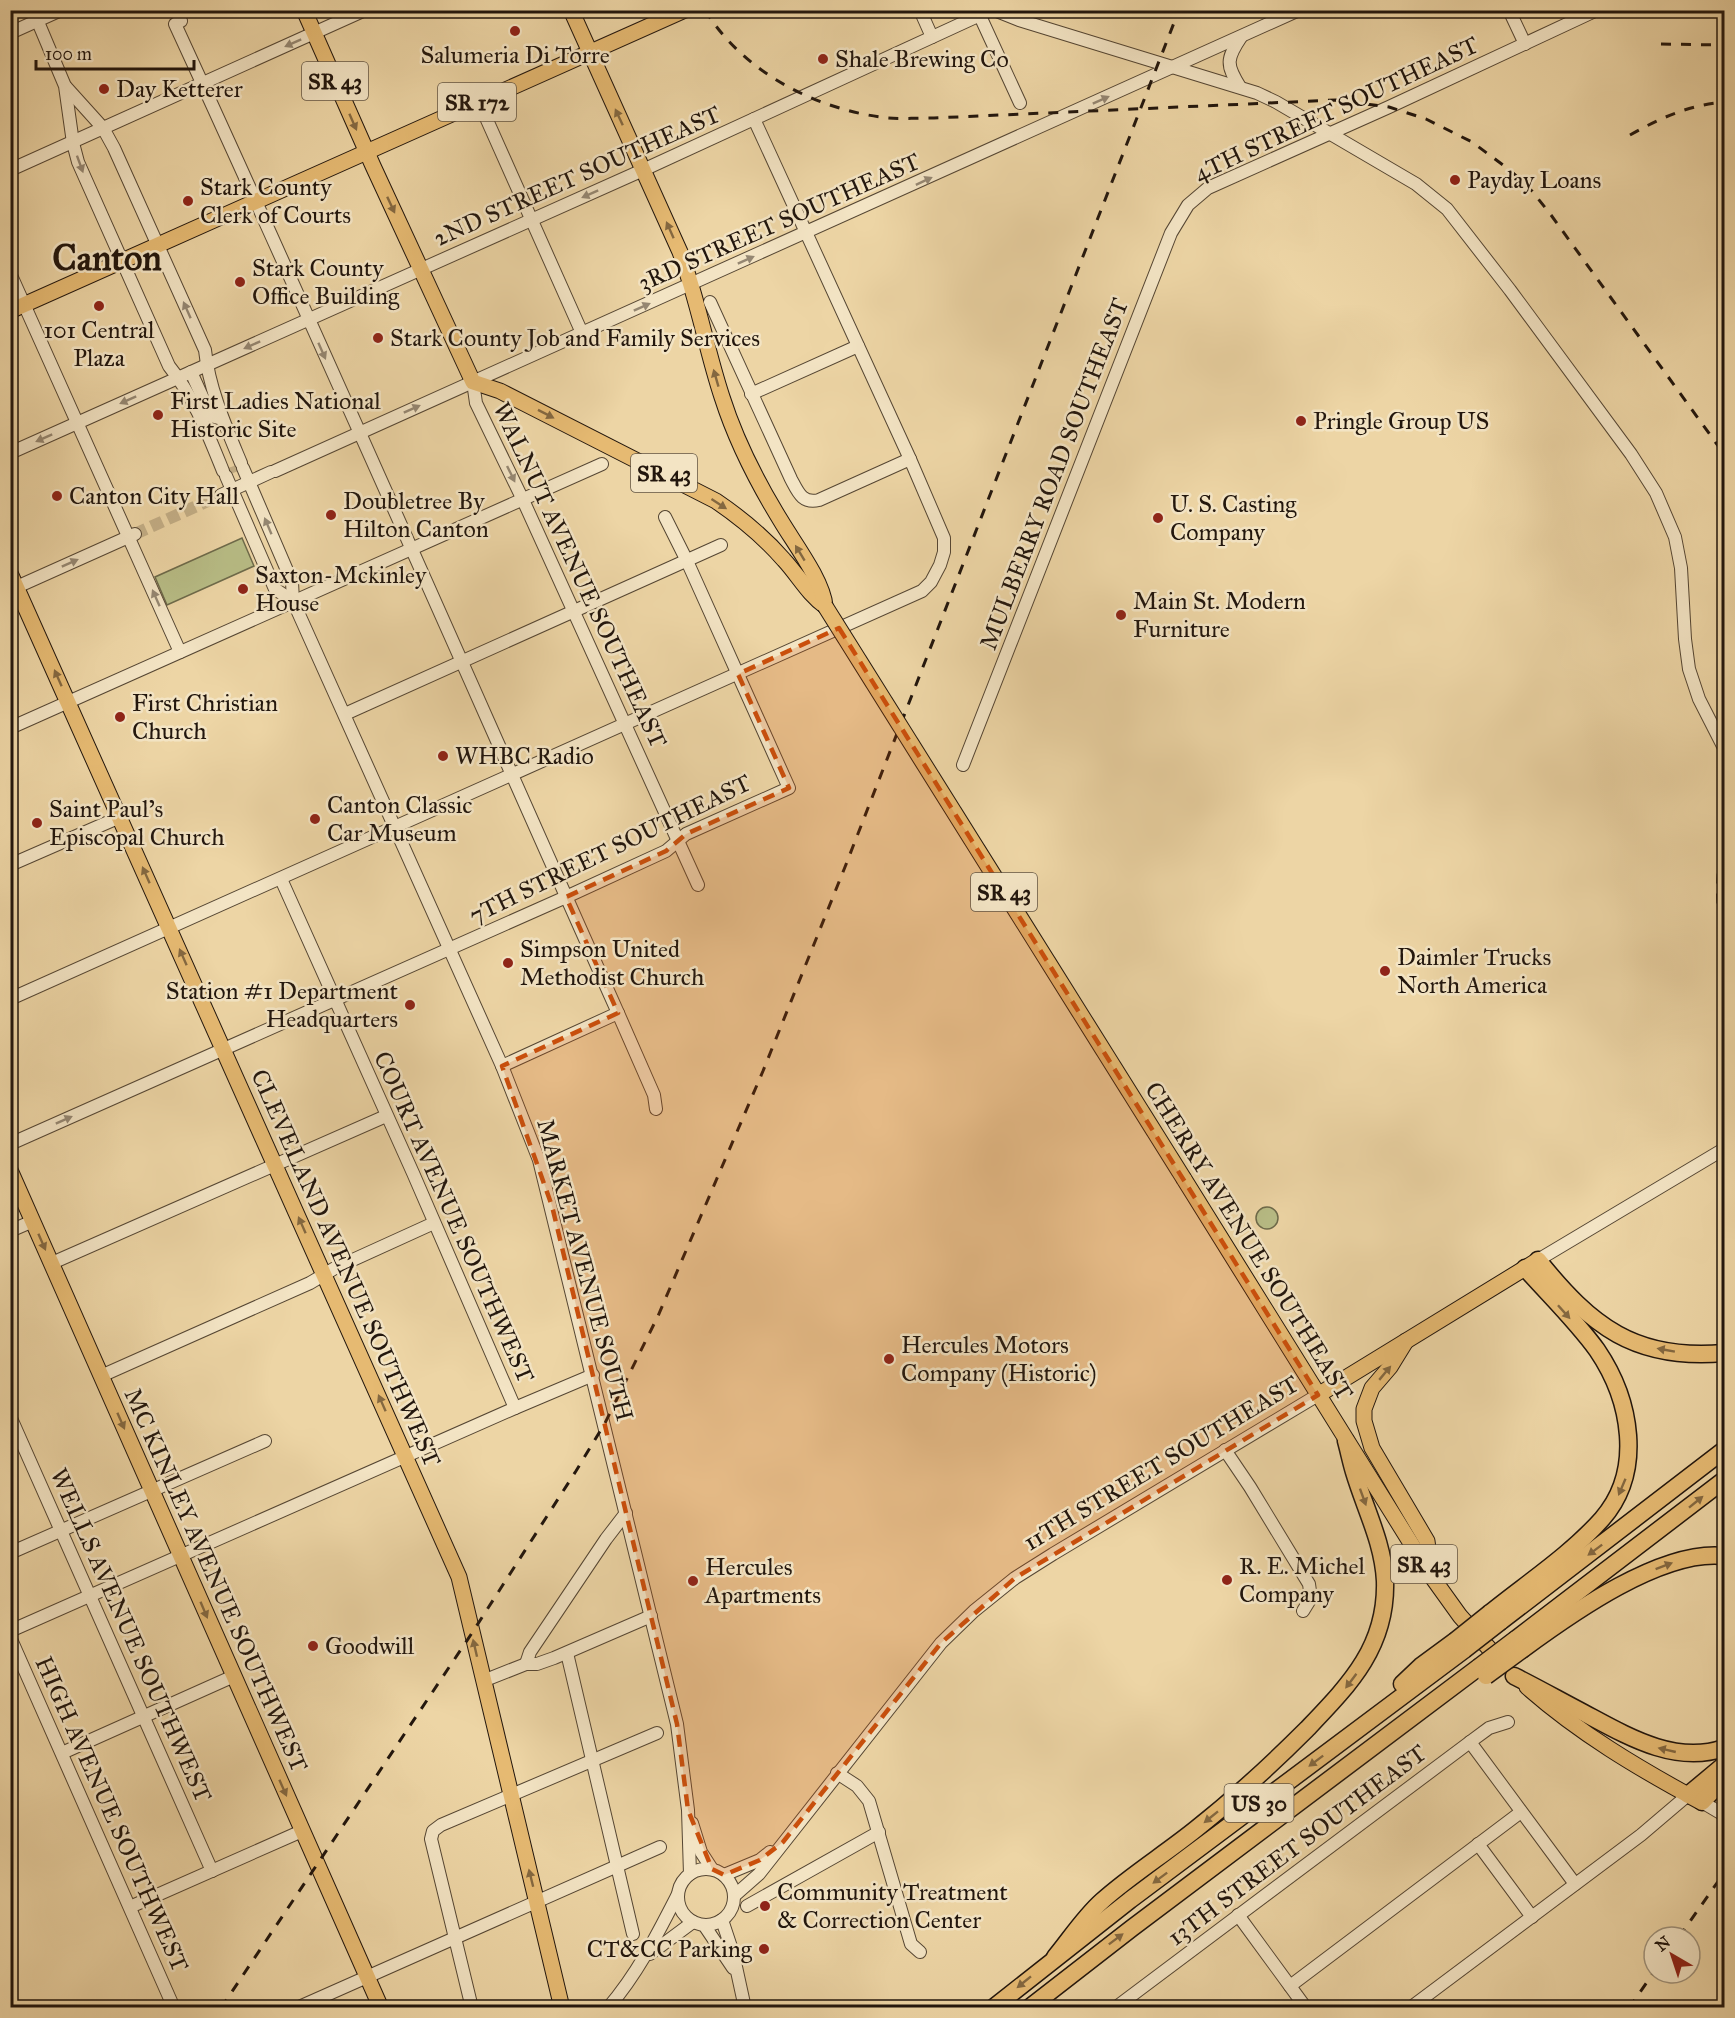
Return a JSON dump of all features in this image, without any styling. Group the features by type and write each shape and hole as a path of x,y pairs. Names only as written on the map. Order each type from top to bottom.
{"highway":[{"path":"1531,1264 1596,1322 1616,1334 1642,1345 1666,1351 1698,1354 1725,1353"},
{"path":"1495,1617 1603,1518 1620,1492 1629,1462 1625,1416 1619,1393 1606,1365 1531,1264"},
{"path":"1055,1957 1101,1902 1223,1807 1278,1757 1344,1690 1367,1658 1380,1626 1384,1574 1380,1546 1354,1471 1347,1441"},
{"name":"US 30","path":"993,2007 1055,1957 1345,1739 1495,1617 1725,1450"},
{"name":"US 30","path":"1029,2007 1376,1744 1483,1672 1520,1644 1725,1480"},
{"path":"1520,1644 1648,1572 1688,1558 1725,1556"},
{"path":"1514,1676 1643,1743 1679,1753 1703,1753 1725,1748"},
{"path":"1695,1799 1725,1765"},
{"path":"1695,1799 1725,1779"},
{"path":"1040,2007 1070,1975"}],"main road":[{"name":"SR 43","path":"304,10 366,152"},
{"name":"SR 43","path":"571,10 589,53"},
{"name":"SR 172","path":"17,308 685,10"},
{"name":"CHERRY AVENUE SOUTHEAST","path":"589,53 680,252 692,284 704,338 730,421 759,484 820,585 825,606"},
{"name":"WALNUT AVENUE SOUTHEAST","path":"366,152 474,382"},
{"name":"CHERRY AVENUE SOUTHEAST","path":"474,382 500,391 716,501 747,523 768,542 809,591 825,606 1432,1577 1460,1616 1514,1676 1546,1704 1598,1742 1695,1799"},
{"name":"CLEVELAND AVENUE SOUTHWEST","path":"13,584 69,702 459,1576 564,2006"},
{"name":"MC KINLEY AVENUE SOUTHWEST","path":"10,1170 381,2007"},
{"name":"11TH STREET SOUTHEAST","path":"1318,1395 1531,1264"},
{"path":"1406,1341 1390,1367 1372,1388 1364,1409 1364,1421 1372,1448 1428,1541 1432,1577"}],"street":[{"path":"10,33 35,16 61,10"},
{"path":"10,170 365,10"},
{"path":"920,10 932,38"},
{"name":"3RD STREET SOUTHEAST","path":"235,489 1299,10"},
{"path":"1509,10 1525,44"},
{"name":"4TH STREET SOUTHEAST","path":"1191,201 1208,188 1597,10"},
{"path":"988,12 1240,87 1276,102 1416,184 1447,209 1510,290 1644,473 1670,522 1678,552 1687,654 1693,684 1708,720 1725,748"},
{"path":"988,12 1020,103"},
{"name":"2ND STREET SOUTHEAST","path":"10,453 643,170 988,12"},
{"path":"35,16 65,86"},
{"path":"181,21 175,24 257,201 618,1013 654,1095 656,1108"},
{"path":"1240,87 1231,73 1229,62 1231,52 1241,37"},
{"name":"MARKET AVENUE SOUTH","path":"65,86 103,128 114,148 205,350 206,365 222,419 235,489 275,589 293,601"},
{"name":"MARKET AVENUE SOUTH","path":"65,86 78,162 169,366 199,414 214,447 233,470 235,489 279,554 292,582 293,601 502,1066 539,1160 677,1724 688,1810 690,1874"},
{"path":"478,102 582,333"},
{"path":"10,999 922,591 931,582 944,552 944,538 754,119"},
{"name":"MULBERRY ROAD SOUTHEAST","path":"963,765 1171,233 1191,201"},
{"path":"10,273 17,308 78,423 131,535 180,652"},
{"path":"710,302 791,479 800,496 806,501 819,500 910,459"},
{"path":"752,394 858,346"},
{"path":"191,372 211,416 222,419"},
{"name":"WALNUT AVENUE SOUTHEAST","path":"474,382 476,403 523,500 698,885"},
{"path":"10,728 602,464"},
{"path":"665,517 738,674"},
{"path":"13,584 131,535"},
{"path":"345,714 721,545"},
{"path":"263,561 279,554"},
{"name":"7TH STREET SOUTHEAST","path":"10,1144 566,897 666,851 686,834 789,788 738,674"},
{"path":"10,865 120,817"},
{"name":"COURT AVENUE SOUTHWEST","path":"280,879 515,1408"},
{"path":"502,1066 618,1013"},
{"path":"51,1263 386,1116"},
{"name":"11TH STREET SOUTHEAST","path":"1531,1264 1725,1149"},
{"path":"10,1231 33,1221"},
{"path":"101,1376 310,1283 367,1253 434,1223"},
{"path":"10,1632 593,1375"},
{"name":"11TH STREET SOUTHEAST","path":"734,1896 759,1874 933,1652 974,1611 1015,1578 1053,1554 1318,1395"},
{"name":"WELLS AVENUE SOUTHWEST","path":"10,1416 212,1870"},
{"path":"10,1553 265,1441"},
{"path":"1225,1450 1309,1584 1311,1596 1309,1604 1303,1611"},
{"path":"526,1664 530,1652 626,1513"},
{"path":"483,1681 526,1664 537,1664 567,1653 651,1616"},
{"name":"HIGH AVENUE SOUTHWEST","path":"10,1637 174,2007"},
{"path":"567,1653 633,1934"},
{"path":"62,1753 234,1676"},
{"name":"13TH STREET SOUTHEAST","path":"1115,2007 1489,1728 1508,1722"},
{"path":"472,2007 431,1839 433,1831 441,1825 657,1733"},
{"path":"1470,1742 1575,1884"},
{"path":"837,1773 863,1792 870,1804 911,1944 920,1952"},
{"path":"1410,2007 1648,1829 1695,1799"},
{"name":"CHERRY AVENUE SOUTHEAST","path":"1695,1799 1725,1815"},
{"name":"MARKET AVENUE SOUTH","path":"688,1810 701,1852 712,1869"},
{"path":"1290,1986 1521,1812"},
{"path":"130,1907 302,1831"},
{"path":"747,1906 879,1832"},
{"name":"11TH STREET SOUTHEAST","path":"724,1875 760,1860 783,1842"},
{"path":"1478,1844 1532,1917"},
{"path":"297,2007 660,1847"},
{"path":"646,1956 699,1924 713,1924 722,1920 733,1906 733,1887 724,1875 712,1869 702,1869 690,1874 680,1885 678,1903 681,1912 699,1924 736,1972"},
{"path":"608,2007 626,1987 646,1956 678,1894"},
{"path":"1238,1916 1305,2007"},
{"path":"722,1920 733,1953 745,2007"}],"highlighted area":[{"path":"839,628 1318,1395 1015,1578 941,1643 783,1842 760,1860 724,1875 712,1869 688,1810 677,1724 552,1206 502,1066 618,1013 566,897 666,851 686,834 789,788 738,674"}],"green space":[{"path":"242,538 254,566 167,605 155,577"},
{"path":"1267,1207 1275,1210 1278,1218 1275,1226 1267,1229 1259,1226 1256,1218 1259,1210"}],"tunnel":[{"path":"231,467 233,473"},
{"path":"135,534 221,495"}],"railway":[{"path":"705,10 721,32 761,69 808,97 861,114 888,118 934,118 1336,100 1389,107 1426,119 1472,142 1511,171 1532,191 1724,454"},
{"path":"221,2008 472,1633 576,1471 605,1423 658,1316 763,1071 845,867 1179,10"},
{"path":"1661,44 1724,45"},
{"path":"1630,135 1675,113 1724,102"},
{"path":"1724,834 1719,863 1718,892 1719,922 1724,951"},
{"path":"1687,1925 1724,1873"},
{"path":"1629,2008 1645,1985"}],"place":[{"name":"Salumeria Di Torre","path":"515,31"},
{"name":"Shale Brewing Co","path":"823,59"},
{"name":"Day Ketterer","path":"104,89"},
{"name":"Payday Loans","path":"1455,180"},
{"name":"Stark County Clerk of Courts","path":"188,201"},
{"name":"Stark County Office Building","path":"240,282"},
{"name":"101 Central Plaza","path":"99,306"},
{"name":"Stark County Job and Family Services","path":"378,338"},
{"name":"First Ladies National Historic Site","path":"158,415"},
{"name":"Pringle Group US","path":"1301,421"},
{"name":"Canton City Hall","path":"57,496"},
{"name":"Doubletree By Hilton Canton","path":"331,515"},
{"name":"U. S. Casting Company","path":"1158,518"},
{"name":"Saxton-Mckinley House","path":"243,589"},
{"name":"Main St. Modern Furniture","path":"1121,615"},
{"name":"First Christian Church","path":"120,717"},
{"name":"WHBC Radio","path":"443,756"},
{"name":"Canton Classic Car Museum","path":"315,819"},
{"name":"Saint Paul's Episcopal Church","path":"37,823"},
{"name":"Simpson United Methodist Church","path":"508,963"},
{"name":"Daimler Trucks North America","path":"1385,971"},
{"name":"Station #1 Department Headquarters","path":"410,1005"},
{"name":"Hercules Motors Company (Historic)","path":"889,1359"},
{"name":"R. E. Michel Company","path":"1227,1580"},
{"name":"Hercules Apartments","path":"693,1581"},
{"name":"Goodwill","path":"313,1646"},
{"name":"Community Treatment & Correction Center","path":"765,1906"},
{"name":"CT&CC Parking","path":"764,1949"}],"district":[{"name":"Canton","path":"107,258"}]}
